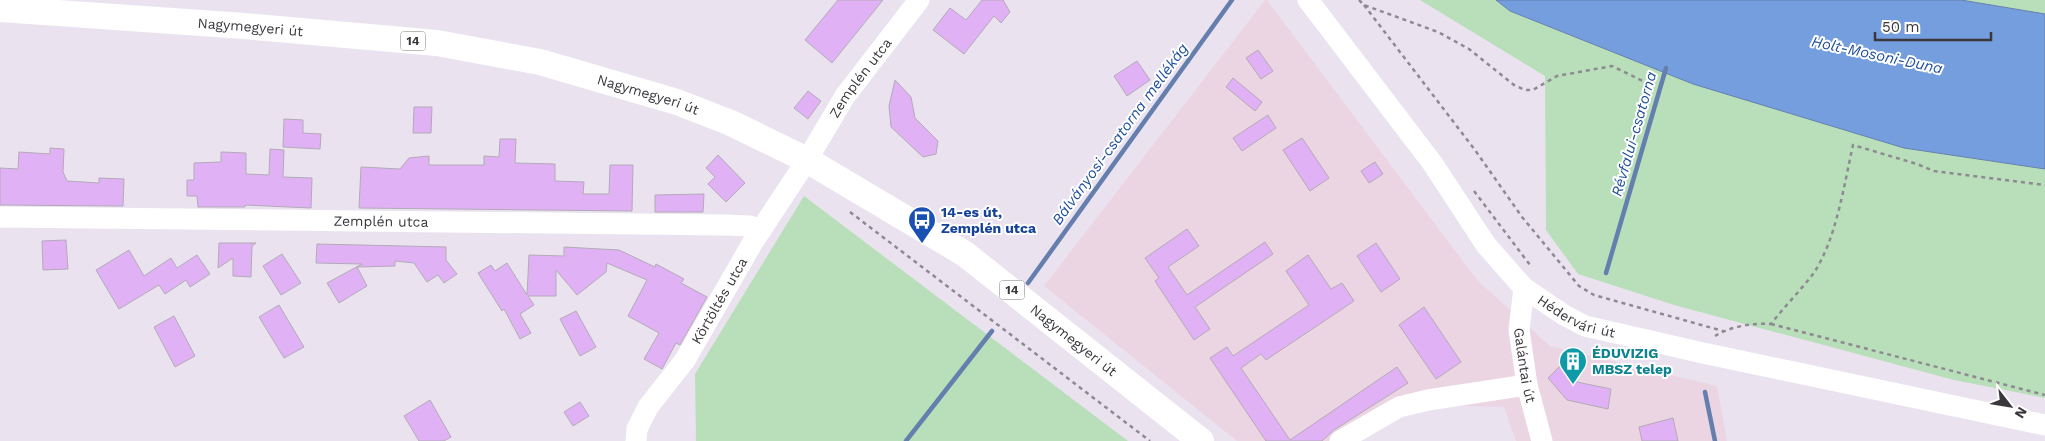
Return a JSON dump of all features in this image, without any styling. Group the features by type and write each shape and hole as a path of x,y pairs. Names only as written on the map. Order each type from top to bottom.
{"main road":[{"name":"Nagymegyeri út","path":"0,9 244,26 437,43 578,72 677,102 731,123 807,160 965,254 1201,441"}],"street":[{"name":"Zemplén utca","path":"807,160 845,96 919,0"},
{"name":"Hédervári út","path":"1308,0 1433,164 1486,245 1524,288 1536,298 1585,326 2045,425"},
{"name":"Körtöltés utca","path":"636,441 637,429 648,407 685,360 761,230 807,160"},
{"name":"Zemplén utca","path":"0,217 726,225 750,226 761,230"},
{"name":"Galántai út","path":"1524,288 1519,330 1527,385 1542,441"},
{"path":"1340,441 1399,407 1428,400 1527,385"}],"path":[{"path":"1359,0 1475,150 1522,217 1579,286 1594,295 1723,331 1755,323 1771,324 2045,395"},
{"path":"1364,5 1438,32 1461,45 1514,85 1525,90 1533,90 1557,76 1612,66 1648,84"},
{"path":"1771,324 1814,273 1826,246 1853,146 1917,164 1934,171 2045,185"},
{"path":"1473,189 1532,268"},
{"path":"845,208 1150,441"},
{"path":"1712,338 1722,340"}],"shaded area":[{"path":"1265,0 1267,0 1478,281 1550,346 1717,386 1727,441 1516,441 1504,407 1411,405 1349,441 1237,441 1044,286"}],"green space":[{"path":"1420,0 1496,0 1510,11 1693,84 1904,148 2045,169 2045,398 1954,380 1674,305 1578,274 1546,230 1545,76"},
{"path":"1961,0 2045,0 2045,14"},
{"path":"804,196 1128,441 696,441 695,374"}],"water":[{"name":"Holt-Mosoni-Duna","path":"1496,0 1961,0 2045,14 2045,169 1904,148 1693,84 1510,11"}],"building":[{"path":"838,0 883,0 832,63 805,40"},
{"path":"982,0 1003,0 1010,12 1001,23 994,16 964,54 933,30 950,8 966,20"},
{"path":"1258,50 1273,71 1261,79 1246,58"},
{"path":"1137,61 1150,80 1127,96 1114,76"},
{"path":"1233,78 1262,102 1255,111 1226,87"},
{"path":"895,80 911,97 915,118 938,141 936,154 923,157 891,127 889,106"},
{"path":"808,91 821,101 808,119 794,108"},
{"path":"414,107 432,107 431,133 413,133"},
{"path":"1268,115 1276,128 1242,151 1233,138"},
{"path":"284,119 303,120 303,133 321,134 320,149 283,147"},
{"path":"1302,138 1329,178 1310,191 1283,150"},
{"path":"500,139 516,139 515,163 555,164 555,181 584,182 583,194 609,194 610,165 633,165 632,211 359,208 361,167 400,169 409,158 429,156 429,165 484,165 484,156 499,157"},
{"path":"50,148 64,149 63,172 67,181 99,183 99,178 124,179 123,206 0,205 0,168 18,169 19,152 50,154"},
{"path":"270,149 284,150 283,177 312,178 311,208 245,205 245,207 198,207 197,196 187,196 187,180 194,180 194,163 221,162 221,152 246,153 246,174 269,175"},
{"path":"718,155 745,183 726,202 708,184 715,177 706,168"},
{"path":"1375,162 1383,174 1369,183 1361,171"},
{"path":"704,194 703,212 655,212 655,195"},
{"path":"1187,229 1199,246 1168,267 1187,295 1265,242 1273,254 1195,307 1210,329 1194,340 1155,281 1159,278 1145,258"},
{"path":"66,240 68,269 43,270 42,241"},
{"path":"219,243 256,243 252,246 251,277 233,276 233,258 218,268"},
{"path":"1376,243 1400,279 1381,292 1357,256"},
{"path":"317,244 446,247 446,260 457,274 444,283 438,275 427,282 414,263 395,261 395,266 357,267 367,286 339,303 327,283 362,264 316,263"},
{"path":"564,247 619,250 655,267 656,264 684,279 681,283 707,297 680,345 676,343 662,369 644,359 659,333 628,316 647,280 607,263 606,272 577,295 556,270 556,296 528,296 534,305 520,314 531,333 520,339 504,309 502,311 478,273 491,265 495,271 507,263 527,295 529,255 564,256"},
{"path":"129,250 144,276 171,258 177,268 197,255 210,274 190,287 186,280 165,294 159,285 119,309 96,270"},
{"path":"282,254 301,283 281,295 263,266"},
{"path":"1308,255 1331,289 1342,283 1354,301 1266,360 1261,354 1241,368 1290,440 1397,367 1408,383 1334,430 1322,441 1266,441 1210,358 1227,347 1233,356 1309,305 1286,271"},
{"path":"279,305 304,347 284,358 259,317"},
{"path":"1424,307 1461,362 1436,379 1399,325"},
{"path":"576,311 596,347 580,356 560,319"},
{"path":"174,316 195,356 175,367 154,327"},
{"name":"ÉDUVIZIG MBSZ telep","path":"1560,366 1572,381 1611,389 1608,409 1567,400 1548,378"},
{"path":"430,400 451,437 444,441 419,441 404,416"},
{"path":"580,402 589,416 573,426 564,412"},
{"path":"1673,418 1678,441 1642,441 1639,427"}],"waterway":[{"name":"Bálványosi-csatorna mellékág","path":"1028,283 1232,0"},
{"name":"Révfalui-csatorna","path":"1606,273 1666,68"},
{"name":"Bálványosi-csatorna mellékág","path":"906,441 992,331"},
{"path":"1705,392 1715,441"}],"place":[{"name":"14-es út, Zemplén utca","path":"922,244"},
{"name":"ÉDUVIZIG MBSZ telep","path":"1573,385"}]}
